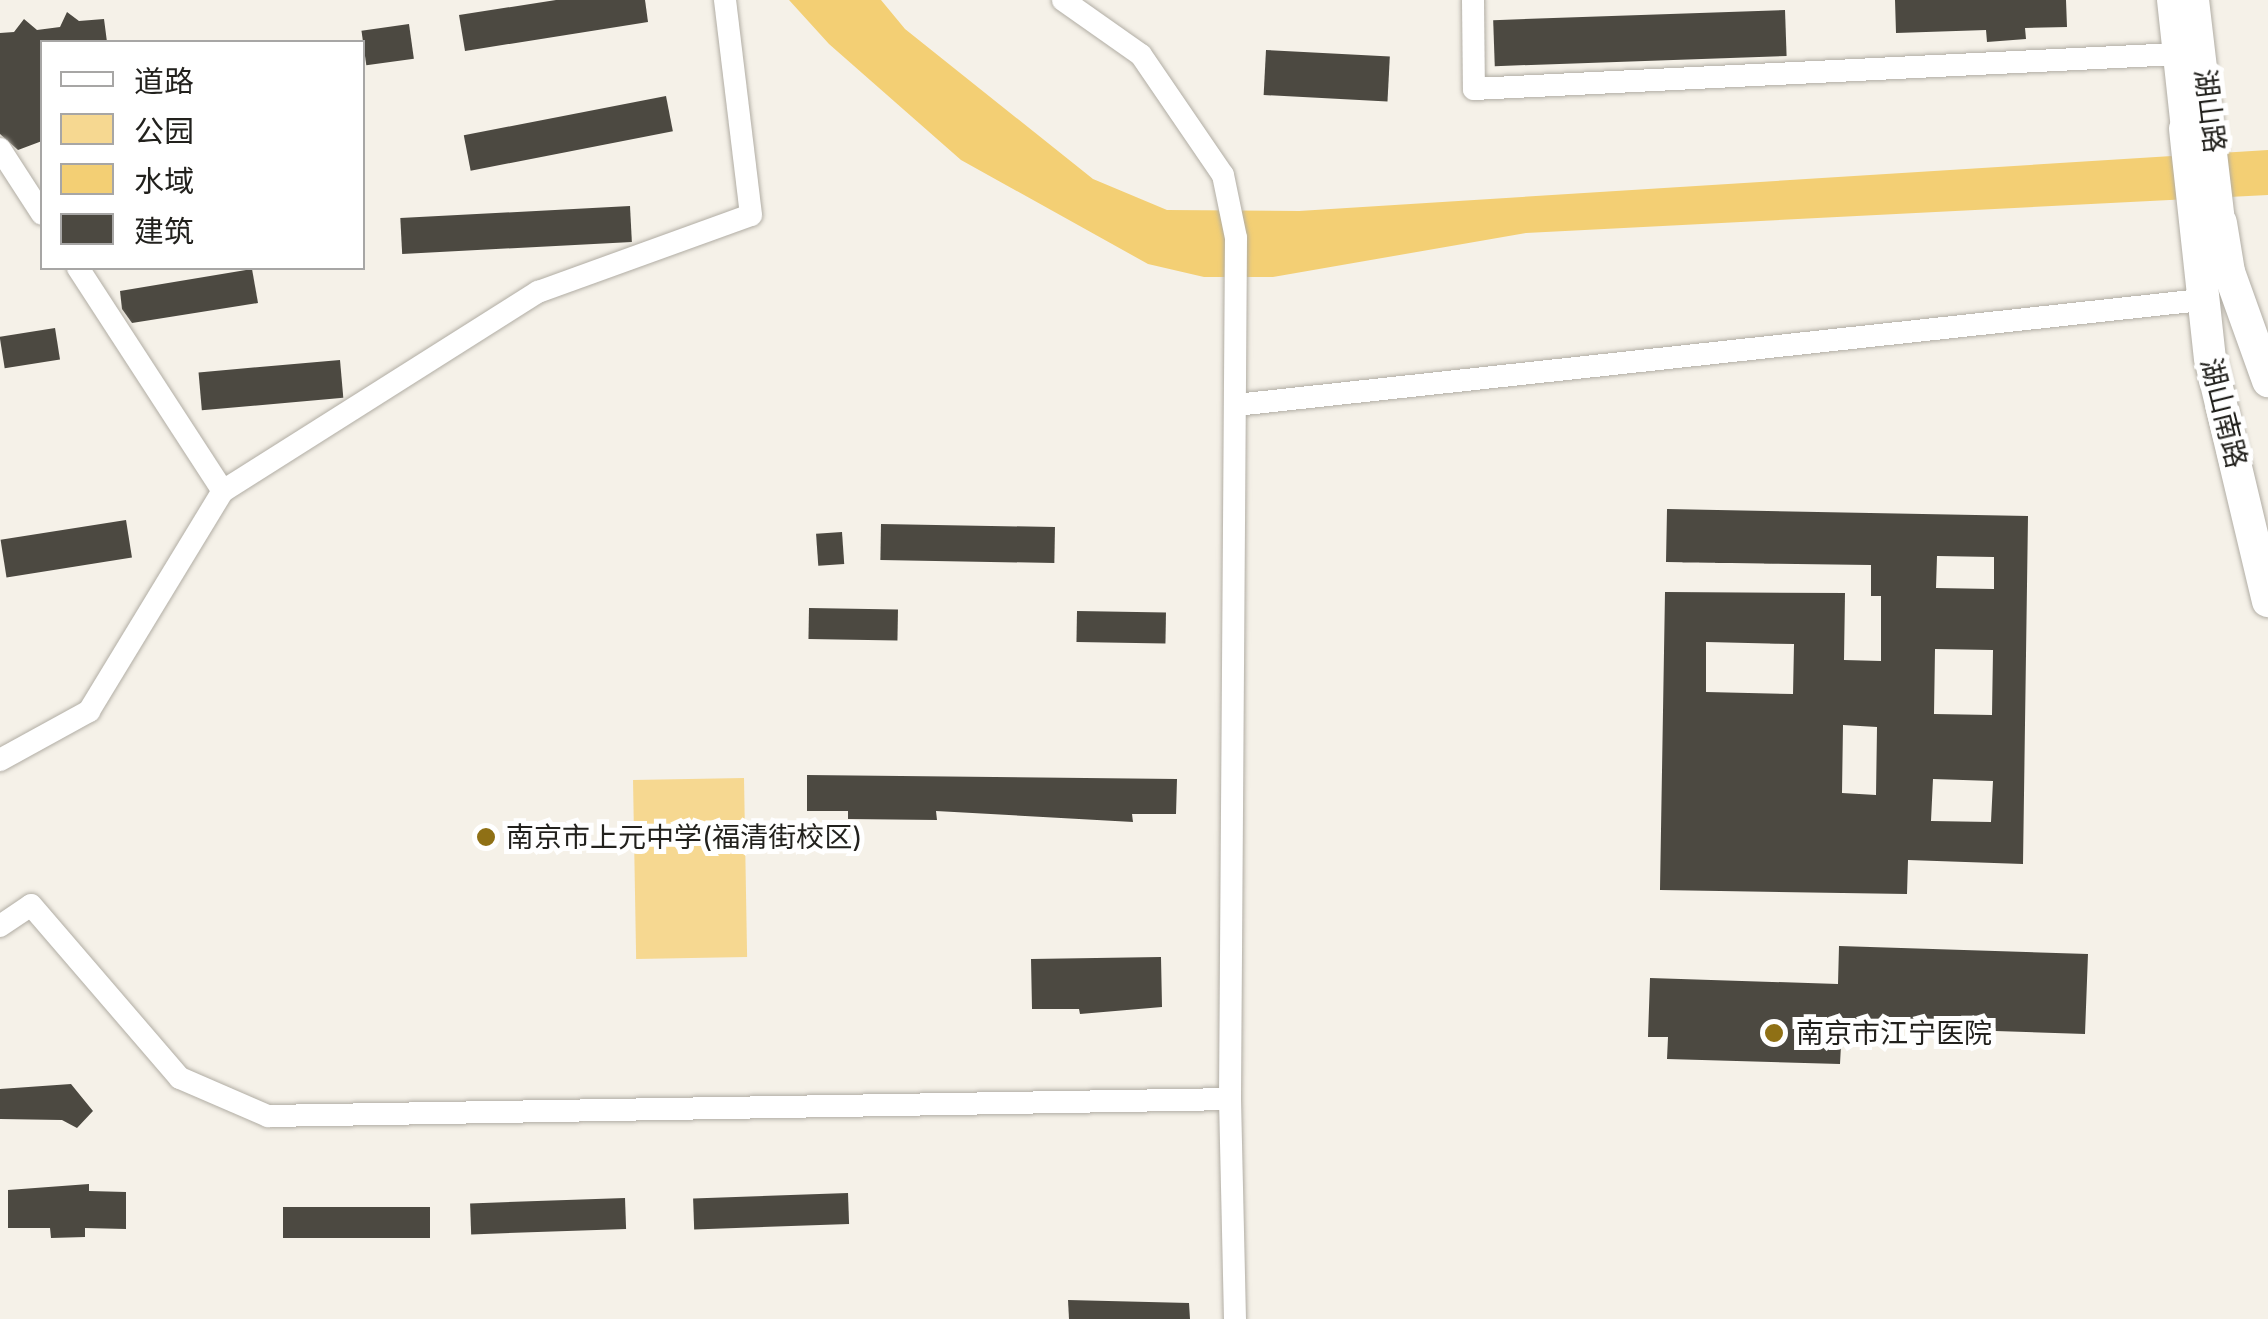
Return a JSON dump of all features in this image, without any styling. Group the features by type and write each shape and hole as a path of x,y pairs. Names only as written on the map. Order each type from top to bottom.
{"main road":[{"name":"湖山路","path":"2200,127 2206,223"},
{"name":"湖山南路","path":"2206,223 2201,300 2268,602"},
{"name":"湖山南路","path":"2206,223 2229,272 2268,381"}],"street":[{"path":"0,760 89,711 224,490 538,292 751,215 725,0"},
{"path":"1063,0 1141,54 1223,175 1236,238 1239,299 1230,1099 1235,1319"},
{"path":"1472,0 1474,89 2178,54"},
{"name":"湖山路","path":"2171,0 2178,54 2200,127"},
{"name":"湖山路","path":"2194,0 2200,127"},
{"path":"0,148 40,211"},
{"path":"79,270 224,490"},
{"path":"1236,405 2201,300"},
{"path":"0,926 31,904 180,1078 268,1116 1230,1099"}],"green space":[{"path":"744,778 747,957 636,959 633,780"}],"water":[{"path":"789,0 881,0 905,29 1093,179 1167,210 1299,211 2268,150 2268,195 1526,233 1273,277 1204,277 1148,264 961,160 829,44"}],"building":[{"path":"556,0 645,0 648,22 465,51 459,15"},
{"path":"1895,0 2066,0 2067,27 2025,28 2026,39 1987,42 1986,30 1896,33"},
{"path":"1785,10 1787,56 1495,66 1493,20"},
{"path":"67,12 79,21 104,19 107,40 40,40 40,142 18,150 0,134 0,33 14,32 24,19 37,30 60,27"},
{"path":"409,24 414,59 366,65 361,31"},
{"path":"1266,50 1390,56 1387,101 1264,95"},
{"path":"666,96 673,131 471,171 464,135"},
{"path":"630,206 632,242 402,254 400,218"},
{"path":"252,270 258,303 132,323 122,309 120,291"},
{"path":"55,328 60,360 5,368 0,337"},
{"path":"340,360 343,398 202,410 199,372"},
{"path":"1667,509 2028,516 2023,864 1908,860 1907,894 1660,890 1665,592 1845,593 1844,660 1881,661 1881,596 1871,596 1871,565 1666,562","holes":["1937,556 1994,557 1994,589 1936,588","1706,642 1794,644 1793,694 1706,692","1935,649 1993,650 1992,715 1934,714","1843,725 1877,727 1876,795 1842,793","1933,779 1993,781 1991,822 1931,821"]},
{"path":"126,520 132,558 7,577 1,540"},
{"path":"881,524 1055,527 1054,563 880,560"},
{"path":"842,532 844,564 818,566 816,534"},
{"path":"809,608 898,610 897,641 808,639"},
{"path":"1077,611 1166,613 1165,644 1076,642"},
{"path":"807,775 1177,779 1176,814 1132,814 1133,822 936,811 937,820 848,819 848,811 807,811"},
{"path":"1839,946 2088,954 2085,1034 1842,1026 1840,1064 1667,1059 1668,1037 1648,1037 1650,978 1838,984"},
{"path":"1161,957 1162,1007 1080,1014 1079,1009 1032,1009 1031,959"},
{"path":"71,1084 93,1111 77,1128 62,1120 0,1119 0,1089"},
{"path":"89,1184 89,1191 126,1192 126,1229 85,1228 85,1237 51,1238 50,1228 8,1228 8,1190"},
{"path":"848,1193 849,1224 694,1229 693,1198"},
{"path":"625,1198 626,1229 471,1234 470,1203"},
{"path":"283,1207 430,1207 430,1238 283,1238"},
{"path":"1068,1300 1189,1303 1190,1319 1069,1319"}],"place":[{"name":"南京市上元中学(福清街校区)","path":"486,837"},
{"name":"南京市江宁医院","path":"1774,1033"}]}
